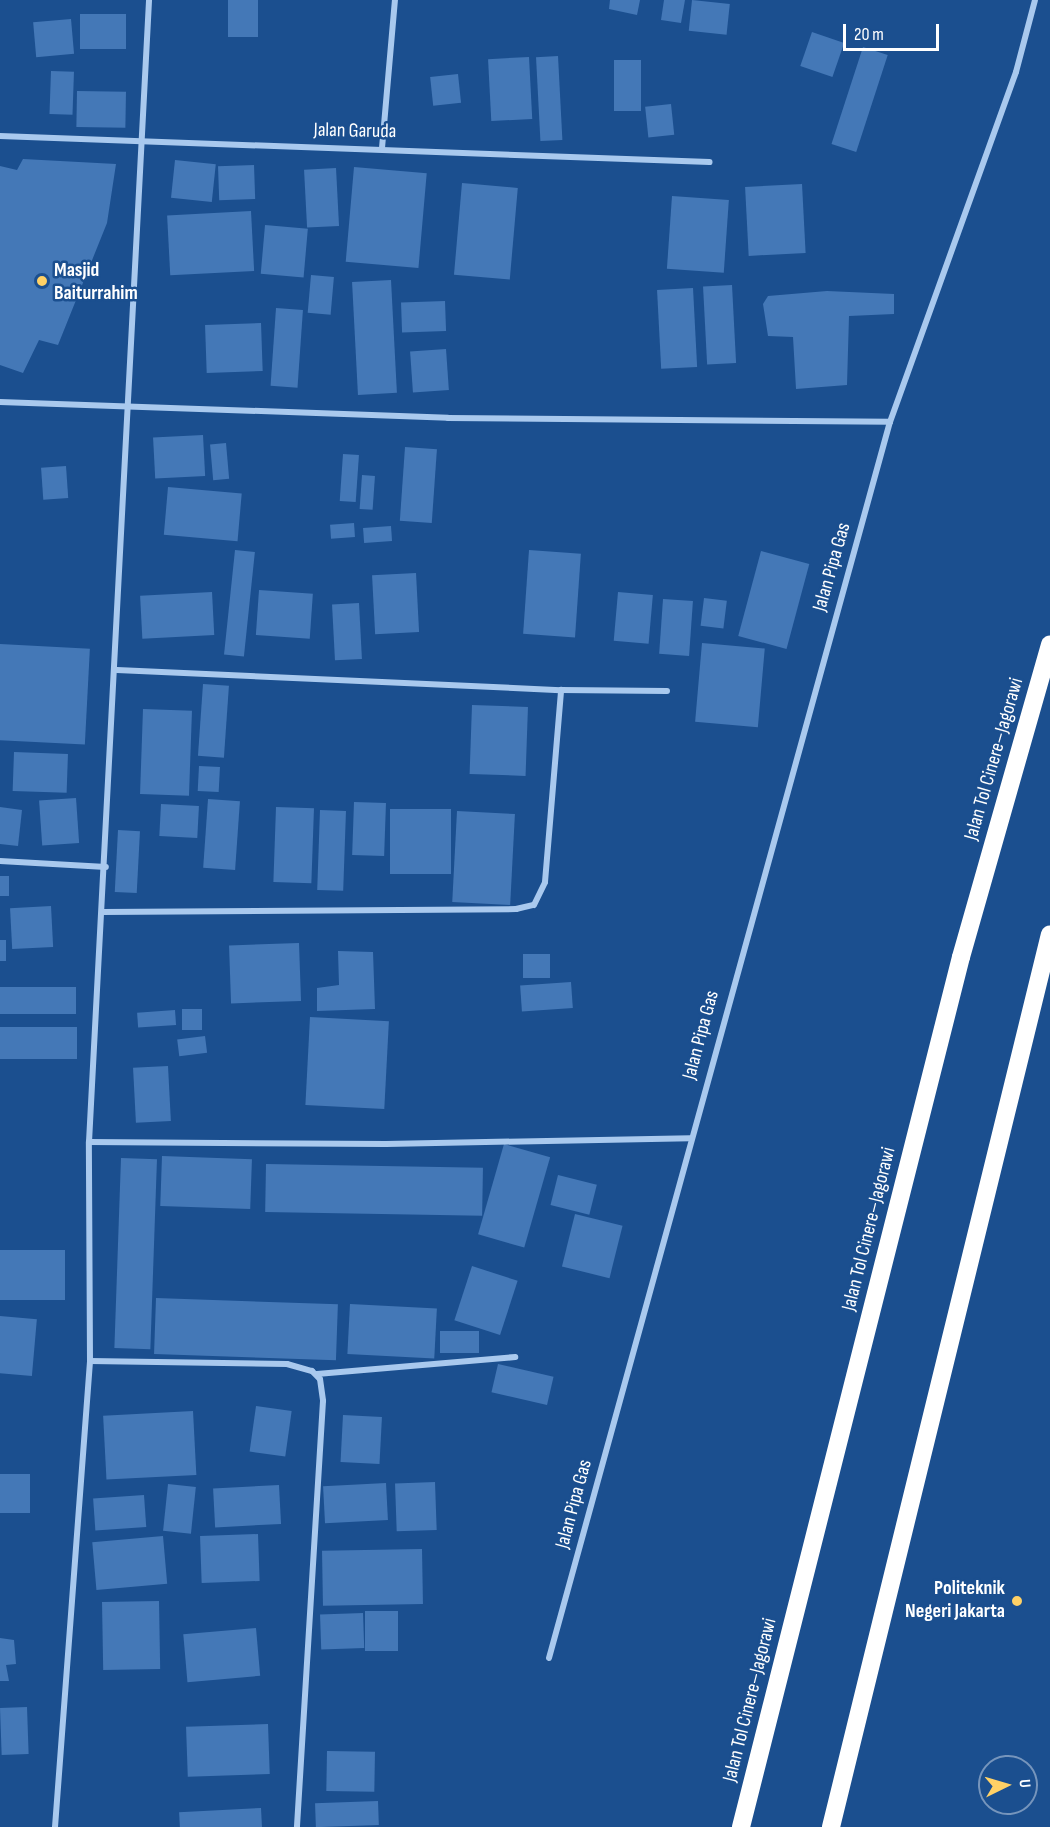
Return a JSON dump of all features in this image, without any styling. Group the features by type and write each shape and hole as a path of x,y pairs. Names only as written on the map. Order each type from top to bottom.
{"highway":[{"name":"Jalan Tol Cinere–Jagorawi","path":"741,1827 961,957 1050,644"},
{"path":"831,1827 1050,934"}],"street":[{"path":"55,1827 90,1361 89,1142 117,670 126,406 149,0"},
{"path":"382,148 395,0"},
{"name":"Jalan Pipa Gas","path":"549,1658 690,1138 890,422 1008,94 1035,0"},
{"name":"Jalan Garuda","path":"0,136 141,144 382,148 710,162"},
{"path":"0,402 448,418 890,422"},
{"path":"117,670 561,690 667,691"},
{"path":"102,912 516,909 534,905 545,882 561,690"},
{"path":"0,861 106,867"},
{"path":"89,1142 386,1144 690,1138"},
{"path":"90,1361 287,1364 317,1374 515,1357"},
{"path":"297,1827 323,1401 317,1374"}],"building":[{"path":"228,0 258,0 258,37 228,37"},
{"path":"610,0 640,0 637,15 609,9"},
{"path":"664,0 685,0 681,23 661,20"},
{"path":"692,0 730,4 727,35 689,31"},
{"path":"80,14 126,14 126,49 80,49"},
{"path":"71,19 74,54 36,57 33,22"},
{"path":"812,32 844,43 832,77 800,66"},
{"path":"863,47 888,55 856,152 831,144"},
{"path":"558,56 562,140 540,141 536,57"},
{"path":"529,57 532,119 491,121 488,59"},
{"path":"614,60 641,60 641,111 614,111"},
{"path":"51,71 74,72 72,115 49,114"},
{"path":"458,74 461,103 433,106 430,77"},
{"path":"77,91 126,92 125,128 76,127"},
{"path":"671,104 674,135 648,138 645,107"},
{"name":"Masjid Baiturrahim","path":"23,159 116,164 107,223 58,345 39,340 23,373 0,365 0,166 17,170"},
{"path":"175,160 216,164 212,202 171,198"},
{"path":"254,165 255,199 219,200 218,166"},
{"path":"354,167 427,173 418,268 346,262"},
{"path":"336,168 339,226 307,228 304,170"},
{"path":"462,183 518,188 510,280 454,275"},
{"path":"802,184 806,253 749,256 745,187"},
{"path":"672,196 729,200 724,273 667,269"},
{"path":"251,211 254,271 170,275 167,215"},
{"path":"265,225 308,229 304,278 261,274"},
{"path":"311,275 334,277 331,315 308,313"},
{"path":"391,280 397,393 358,395 352,282"},
{"path":"732,285 736,363 707,364 703,287"},
{"path":"693,288 697,367 661,369 657,290"},
{"path":"827,291 894,294 894,314 849,316 847,385 796,389 793,337 768,336 763,304 768,296"},
{"path":"445,301 446,331 402,333 401,303"},
{"path":"276,308 303,310 297,388 271,386"},
{"path":"261,323 263,371 207,373 205,325"},
{"path":"446,349 449,390 413,392 410,352"},
{"path":"203,435 205,476 155,479 153,438"},
{"path":"226,443 229,479 213,480 210,444"},
{"path":"405,447 437,449 432,523 400,521"},
{"path":"343,454 359,455 356,502 340,501"},
{"path":"66,466 68,498 43,500 41,468"},
{"path":"362,475 375,476 373,510 360,509"},
{"path":"168,487 242,493 238,541 164,535"},
{"path":"354,523 355,537 331,539 330,525"},
{"path":"391,526 392,541 364,543 363,528"},
{"path":"235,550 255,552 244,657 224,654"},
{"path":"529,550 581,554 575,637 523,634"},
{"path":"761,551 809,564 787,649 738,636"},
{"path":"416,573 419,632 375,634 372,575"},
{"path":"259,590 313,594 310,639 256,635"},
{"path":"212,592 214,635 142,639 140,596"},
{"path":"618,592 653,595 649,644 614,641"},
{"path":"704,598 727,601 723,629 701,626"},
{"path":"663,599 693,601 689,656 659,654"},
{"path":"359,603 362,659 335,660 332,604"},
{"path":"702,643 765,648 758,727 695,722"},
{"path":"0,644 90,649 85,745 0,740"},
{"path":"203,684 229,686 224,758 198,756"},
{"path":"472,705 528,707 526,776 470,774"},
{"path":"143,709 192,711 189,796 140,794"},
{"path":"14,752 68,754 67,793 13,791"},
{"path":"199,766 220,767 219,792 198,791"},
{"path":"76,798 79,843 42,845 39,801"},
{"path":"208,799 240,801 235,870 203,868"},
{"path":"354,802 386,803 384,856 352,855"},
{"path":"161,804 199,806 197,838 159,836"},
{"path":"0,807 22,810 18,846 0,844"},
{"path":"276,807 314,808 311,883 273,882"},
{"path":"390,809 451,809 451,874 390,874"},
{"path":"320,810 346,811 343,891 317,890"},
{"path":"457,811 515,814 510,905 452,902"},
{"path":"118,830 140,831 137,893 115,892"},
{"path":"0,876 9,876 9,896 0,896"},
{"path":"51,906 53,947 12,949 10,908"},
{"path":"0,940 6,940 6,961 0,961"},
{"path":"299,943 301,1001 231,1003 229,945"},
{"path":"338,951 373,952 375,1009 317,1011 317,988 339,985"},
{"path":"523,954 550,954 550,978 523,978"},
{"path":"571,982 573,1008 522,1011 520,986"},
{"path":"0,987 76,987 76,1014 0,1014"},
{"path":"182,1009 202,1009 202,1030 182,1030"},
{"path":"175,1010 176,1025 138,1028 137,1013"},
{"path":"310,1017 389,1021 384,1109 305,1105"},
{"path":"0,1027 77,1027 77,1059 0,1059"},
{"path":"205,1036 207,1053 179,1056 177,1039"},
{"path":"168,1066 171,1121 136,1123 133,1068"},
{"path":"504,1144 550,1157 524,1248 478,1234"},
{"path":"162,1156 252,1159 250,1209 160,1206"},
{"path":"121,1158 157,1159 150,1349 114,1348"},
{"path":"266,1164 483,1168 482,1216 265,1212"},
{"path":"558,1175 597,1185 589,1215 551,1205"},
{"path":"575,1214 623,1226 609,1278 562,1266"},
{"path":"0,1250 65,1250 65,1300 0,1300"},
{"path":"472,1266 518,1281 500,1335 454,1320"},
{"path":"156,1298 338,1304 336,1360 154,1354"},
{"path":"350,1304 437,1309 434,1358 347,1354"},
{"path":"0,1316 37,1319 32,1376 0,1373"},
{"path":"440,1331 479,1331 479,1353 440,1353"},
{"path":"498,1364 554,1377 547,1405 491,1392"},
{"path":"256,1406 292,1411 285,1457 250,1452"},
{"path":"193,1411 196,1475 106,1480 103,1416"},
{"path":"343,1415 382,1417 379,1464 341,1462"},
{"path":"0,1474 30,1474 30,1513 0,1513"},
{"path":"435,1482 437,1530 397,1531 395,1483"},
{"path":"386,1483 388,1520 325,1523 323,1486"},
{"path":"168,1484 196,1487 191,1534 163,1531"},
{"path":"279,1485 281,1524 215,1527 213,1488"},
{"path":"144,1495 146,1527 95,1530 93,1499"},
{"path":"258,1534 260,1581 202,1583 200,1536"},
{"path":"163,1536 167,1584 96,1590 92,1542"},
{"path":"422,1549 423,1604 323,1606 322,1551"},
{"path":"159,1601 160,1669 103,1670 102,1602"},
{"path":"365,1611 398,1611 398,1651 365,1651"},
{"path":"363,1613 364,1648 321,1649 320,1615"},
{"path":"256,1628 260,1676 187,1682 183,1634"},
{"path":"0,1638 14,1640 16,1664 6,1665 9,1681 0,1681"},
{"path":"27,1707 29,1754 2,1755 0,1708"},
{"path":"268,1724 270,1774 188,1777 186,1727"},
{"path":"327,1751 375,1752 374,1792 326,1791"},
{"path":"378,1801 379,1825 316,1827 315,1803"},
{"path":"261,1808 262,1827 180,1827 179,1812"}],"place":[{"name":"Masjid Baiturrahim","path":"42,281"},
{"name":"Politeknik Negeri Jakarta","path":"1017,1601"}]}
